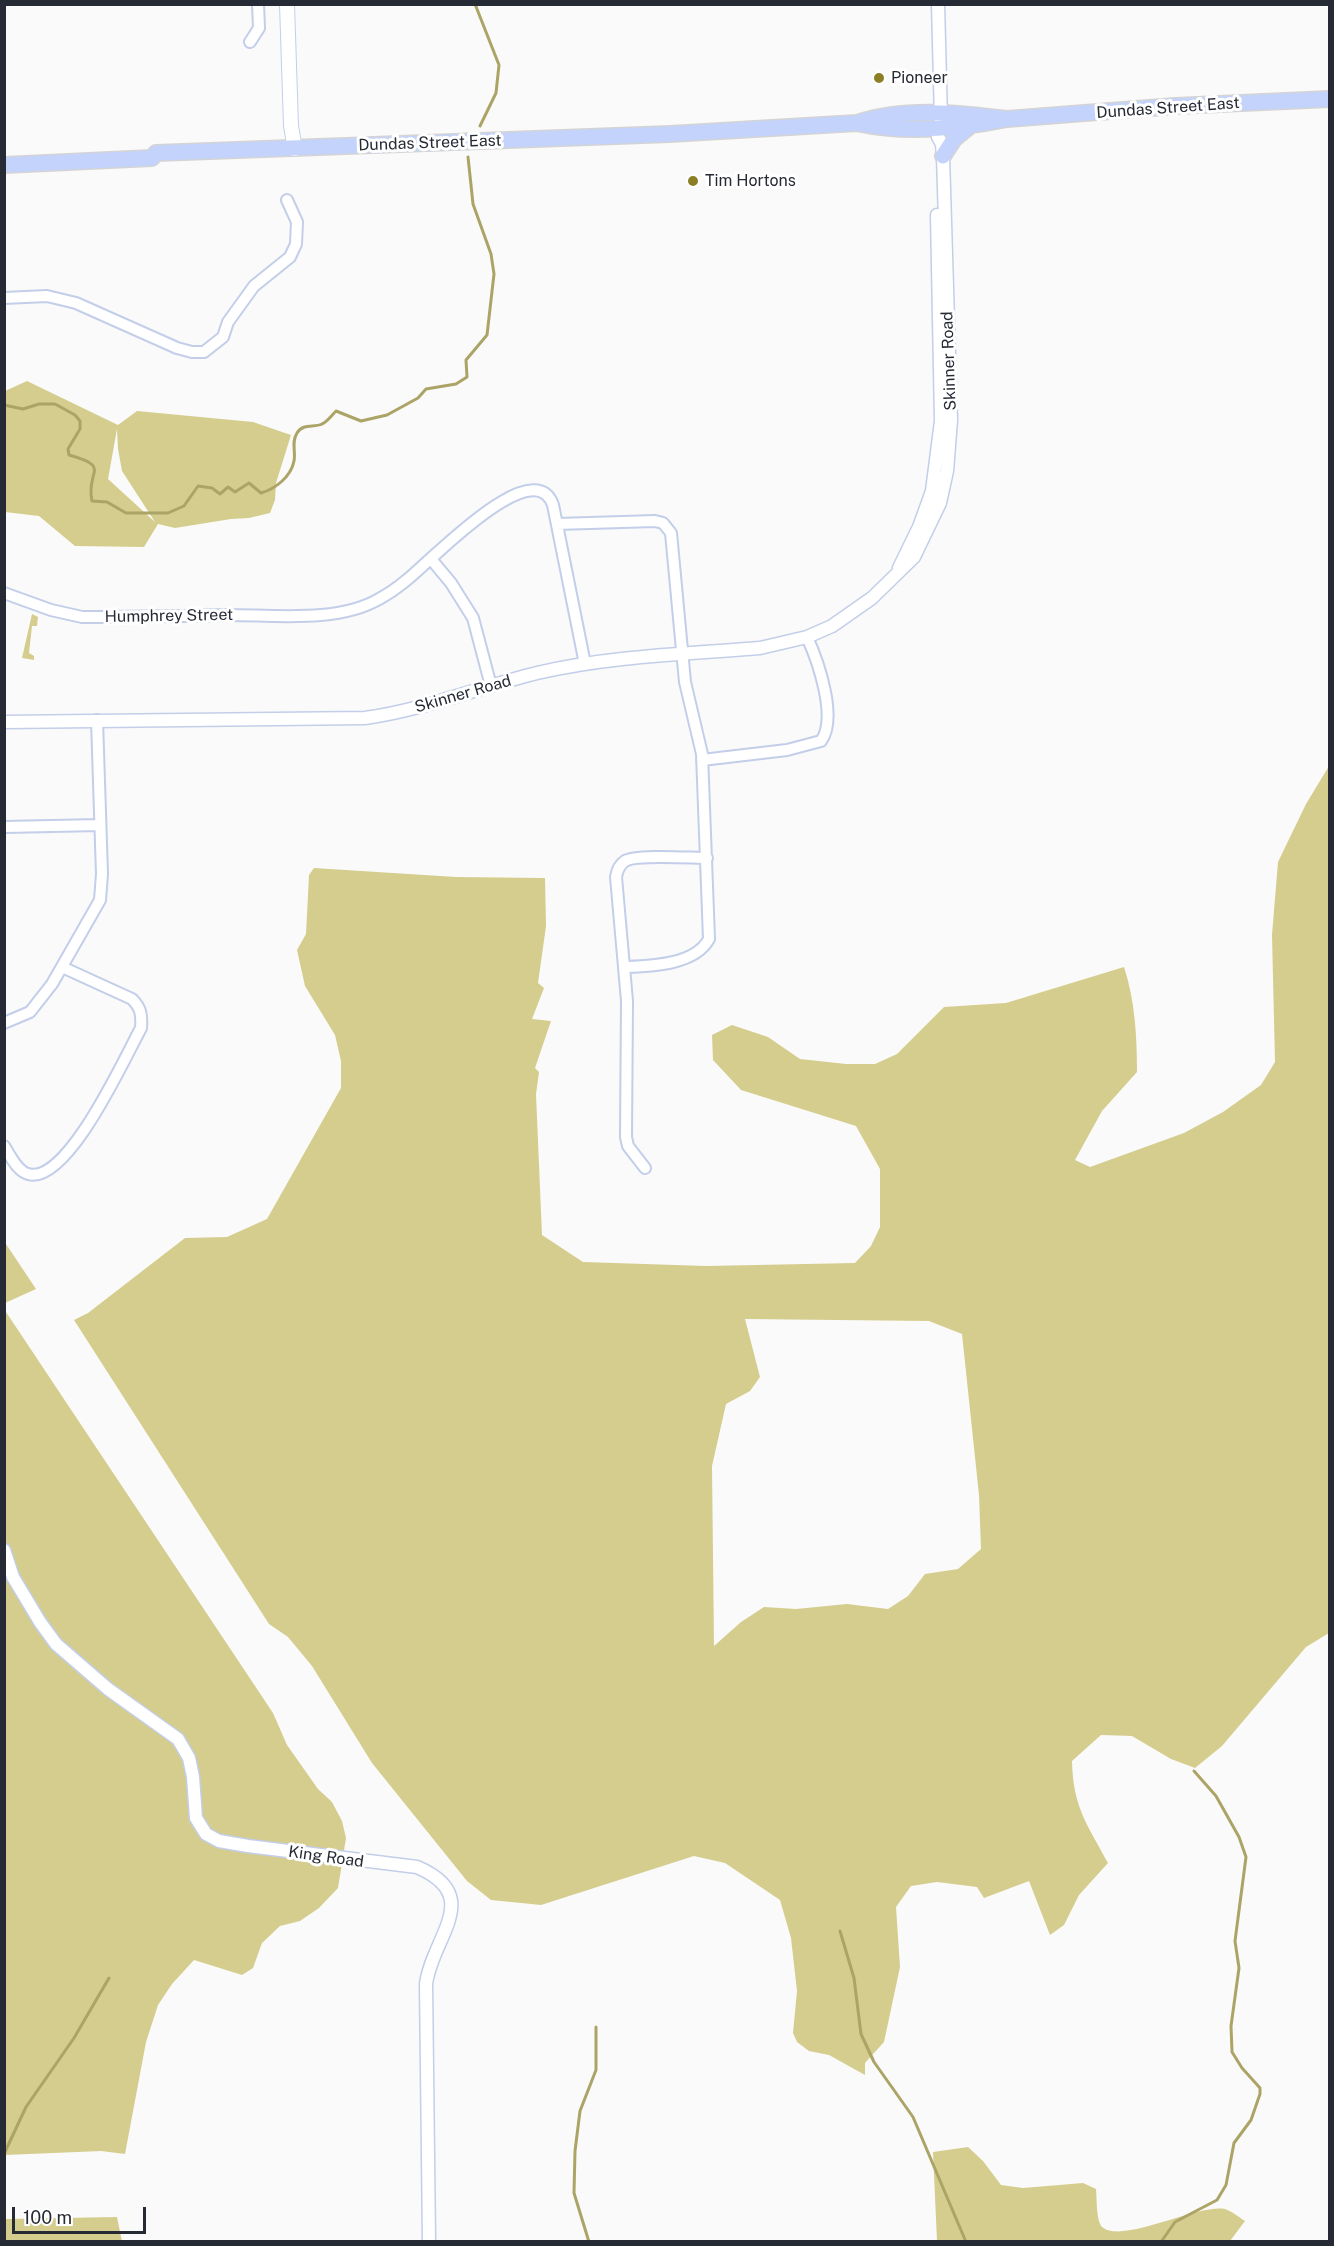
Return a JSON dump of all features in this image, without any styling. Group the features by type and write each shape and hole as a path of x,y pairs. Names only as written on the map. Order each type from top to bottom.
{"main road":[{"path":"287,4 291,126 295,149"},
{"name":"Dundas Street East","path":"940,126 1175,106 1329,99"},
{"name":"Dundas Street East","path":"4,165 152,158 156,153 670,134 857,123 882,128 970,125 1007,119"},
{"path":"943,156 954,139 970,125"}],"street":[{"path":"250,42 259,28 258,4"},
{"path":"939,4 940,126"},
{"name":"Skinner Road","path":"4,722 365,718 393,714 538,673 585,664 760,648 807,637 832,626 853,613 914,557 929,530 940,502 947,471 951,420 943,156 940,126"},
{"name":"Skinner Road","path":"897,572 919,527 932,491 941,421 936,143 940,126"},
{"path":"4,298 47,296 76,303 177,348 204,352 223,337 228,322 254,286 290,257 296,244 297,222 287,200"},
{"name":"Humphrey Street","path":"4,593 51,610 82,617 337,613 367,606 383,598 488,510 520,493 538,490 548,495 553,505 557,524"},
{"path":"585,664 557,524 655,521 663,523 671,533 685,682 702,760 709,932 706,945 686,957 665,963 625,967"},
{"path":"431,559 452,583 473,618 491,686"},
{"path":"702,760 787,750 821,741 827,729 828,714 819,668 807,637"},
{"path":"4,1023 30,1012 52,984 100,900 102,873 97,720"},
{"path":"4,827 100,825"},
{"path":"645,1168 628,1146 626,1137 625,967 616,877 621,864 633,858 707,858"},
{"path":"4,1146 26,1174 36,1175 54,1167 71,1150 88,1126 141,1028 142,1016 139,1005 132,999 62,967"},
{"name":"King Road","path":"4,1550 13,1577 56,1644 108,1689 178,1739 189,1758 196,1818 206,1834 219,1841 248,1846 417,1868 435,1876 448,1891 452,1911 450,1923 431,1962 426,1984 429,2241"}],"shaded area":[{"path":"27,381 118,425 137,411 253,422 291,435 276,483 275,500 270,513 175,528 158,524 144,547 75,546 39,516 5,512 5,391","holes":["117,429 122,471 155,522 108,479"]},
{"path":"32,614 38,617 37,626 32,626 29,653 34,656 34,660 22,658"},
{"path":"1329,766 1329,1633 1306,1647 1222,1746 1195,1768 1171,1759 1132,1736 1101,1735 1072,1761 1075,1791 1082,1815 1108,1863 1079,1895 1064,1925 1050,1935 1029,1881 984,1898 977,1887 937,1882 911,1886 896,1907 900,1967 884,2042 865,2063 865,2075 829,2055 809,2051 797,2042 793,2033 797,1991 791,1938 780,1900 725,1863 694,1856 541,1905 491,1900 467,1881 372,1763 312,1666 288,1637 269,1624 74,1320 88,1313 185,1238 227,1237 267,1219 341,1088 341,1061 335,1035 305,986 297,950 306,934 309,875 314,868 456,877 545,878 546,926 538,983 544,988 532,1019 551,1021 535,1068 539,1072 536,1094 542,1235 583,1262 706,1266 855,1263 871,1246 880,1227 880,1169 856,1126 741,1090 713,1060 712,1035 732,1025 768,1037 800,1059 846,1064 875,1064 897,1054 944,1007 1006,1003 1124,967 1135,1019 1137,1072 1102,1111 1075,1160 1090,1167 1184,1133 1223,1112 1261,1085 1275,1062 1272,935 1278,862 1306,804","holes":["745,1319 929,1321 962,1334 979,1495 981,1549 958,1569 925,1574 908,1596 888,1609 847,1604 796,1609 764,1607 741,1622 714,1646 712,1466 726,1404 750,1391 760,1377"]},
{"path":"4,1241 36,1289 5,1303 4,1303"},
{"path":"4,1309 273,1713 287,1745 318,1789 332,1802 342,1821 346,1838 338,1888 319,1908 300,1921 280,1926 262,1943 253,1968 242,1975 194,1960 172,1984 158,2005 146,2042 125,2154 101,2151 5,2155"},
{"path":"968,2147 983,2161 1001,2185 1023,2188 1083,2183 1096,2189 1099,2222 1101,2226 1111,2231 1141,2228 1212,2209 1225,2209 1245,2221 1230,2241 937,2241 933,2152"},
{"path":"117,2217 122,2241 5,2241 5,2219"}],"waterway":[{"path":"475,4 499,65 496,93 480,126"},
{"path":"4,405 23,409 39,404 55,404 75,415 80,421 80,429 68,449 69,455 82,459 94,467 92,501 107,502 126,513 168,513 184,506 198,486 212,488 220,494 228,487 235,492 249,483 261,493 272,489 290,472 294,457 294,440 302,428 322,424 336,411 361,421 387,415 418,398 426,389 456,384 467,377 466,360 487,335 494,274 491,254 473,204 468,157"},
{"path":"1161,2242 1175,2222 1217,2200 1226,2185 1234,2143 1251,2120 1260,2094 1260,2088 1242,2068 1232,2052 1231,2026 1239,1968 1235,1941 1246,1857 1239,1837 1216,1796 1194,1771"},
{"path":"840,1931 854,1978 861,2034 874,2062 913,2117 966,2242"},
{"path":"4,2154 26,2107 74,2038 109,1978"},
{"path":"589,2242 574,2193 575,2151 580,2111 596,2070 596,2027"}],"place":[{"name":"Pioneer","path":"879,78"},
{"name":"Tim Hortons","path":"693,181"}]}
